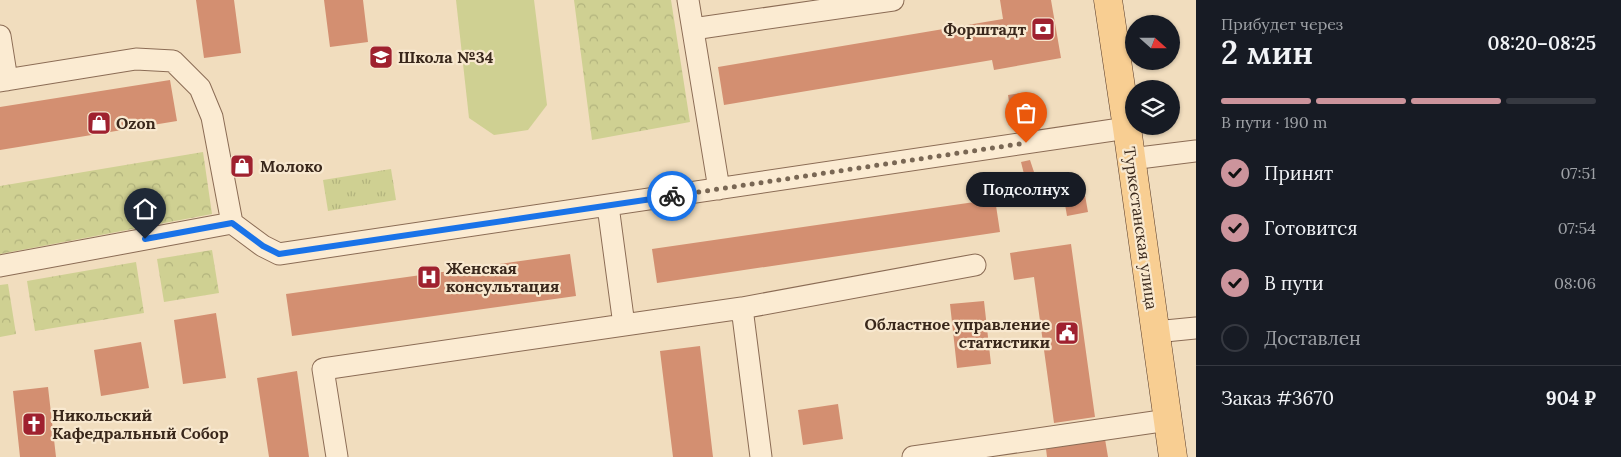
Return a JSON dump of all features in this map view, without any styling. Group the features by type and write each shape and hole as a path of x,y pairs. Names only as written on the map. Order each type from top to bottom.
{"main road":[{"name":"Туркестанская улица","path":"1108,0 1125,109"},
{"name":"Туркестанская улица","path":"1129,135 1173,457"}],"street":[{"path":"688,0 719,189"},
{"path":"693,29 892,0"},
{"path":"0,36 3,80 136,58 173,61 200,88 212,118 232,223 263,246 279,254 1125,128"},
{"path":"1131,158 1196,151"},
{"path":"608,206 624,326"},
{"path":"0,266 232,223"},
{"path":"337,457 323,369 742,308 975,265"},
{"path":"742,308 761,457"},
{"path":"1155,332 1196,328"},
{"path":"914,457 1168,420"}],"green space":[{"path":"456,0 534,0 547,105 528,130 494,135 469,118"},
{"path":"574,0 671,0 690,122 592,140"},
{"path":"203,152 212,214 0,254 0,186"},
{"path":"391,169 396,200 328,211 323,180"},
{"path":"212,250 219,293 164,302 157,259"},
{"path":"136,262 144,313 35,331 27,281"},
{"path":"8,284 16,334 0,337 0,285"}],"building":[{"path":"196,0 234,0 241,53 204,58"},
{"path":"324,0 363,0 368,42 330,47"},
{"path":"1000,0 1051,0 1061,58 994,70 992,60 724,105 718,67 1003,19"},
{"path":"170,80 177,121 0,150 0,107"},
{"path":"1021,93 1023,106 1010,108 1008,95"},
{"name":"Молоко","path":"246,159 249,171 240,173 236,161"},
{"path":"1030,160 1034,172 1024,174 1021,162"},
{"path":"1083,184 1088,212 1067,216 1062,187"},
{"path":"995,199 1000,232 657,283 652,249"},
{"path":"1071,244 1095,417 1054,423 1034,277 1014,280 1010,253"},
{"path":"570,254 576,296 292,336 286,294"},
{"path":"984,301 991,364 957,368 950,304"},
{"path":"216,313 226,378 183,384 174,320"},
{"path":"141,342 149,388 101,396 94,350"},
{"path":"700,346 713,457 673,457 660,351"},
{"path":"297,371 309,457 269,457 257,378"},
{"name":"Никольский Кафедральный Собор","path":"48,387 56,457 20,457 13,391"},
{"path":"838,404 843,439 803,445 798,410"},
{"path":"1105,439 1108,457 1047,457 1046,449"}],"way so far":[{"path":"672,196 1026,143"}],"place":[{"name":"Форштадт","path":"1043,29"},
{"name":"Школа №34","path":"381,57"},
{"name":"Ozon","path":"99,123"},
{"name":"Подсолнух","path":"1026,143"},
{"name":"Молоко","path":"242,166"},
{"name":"Женская консультация","path":"429,277"},
{"name":"Областное управление статистики","path":"1067,333"},
{"name":"Никольский Кафедральный Собор","path":"34,424"}],"route":[{"path":"145,239 232,223 263,246 279,254 672,196"}]}
